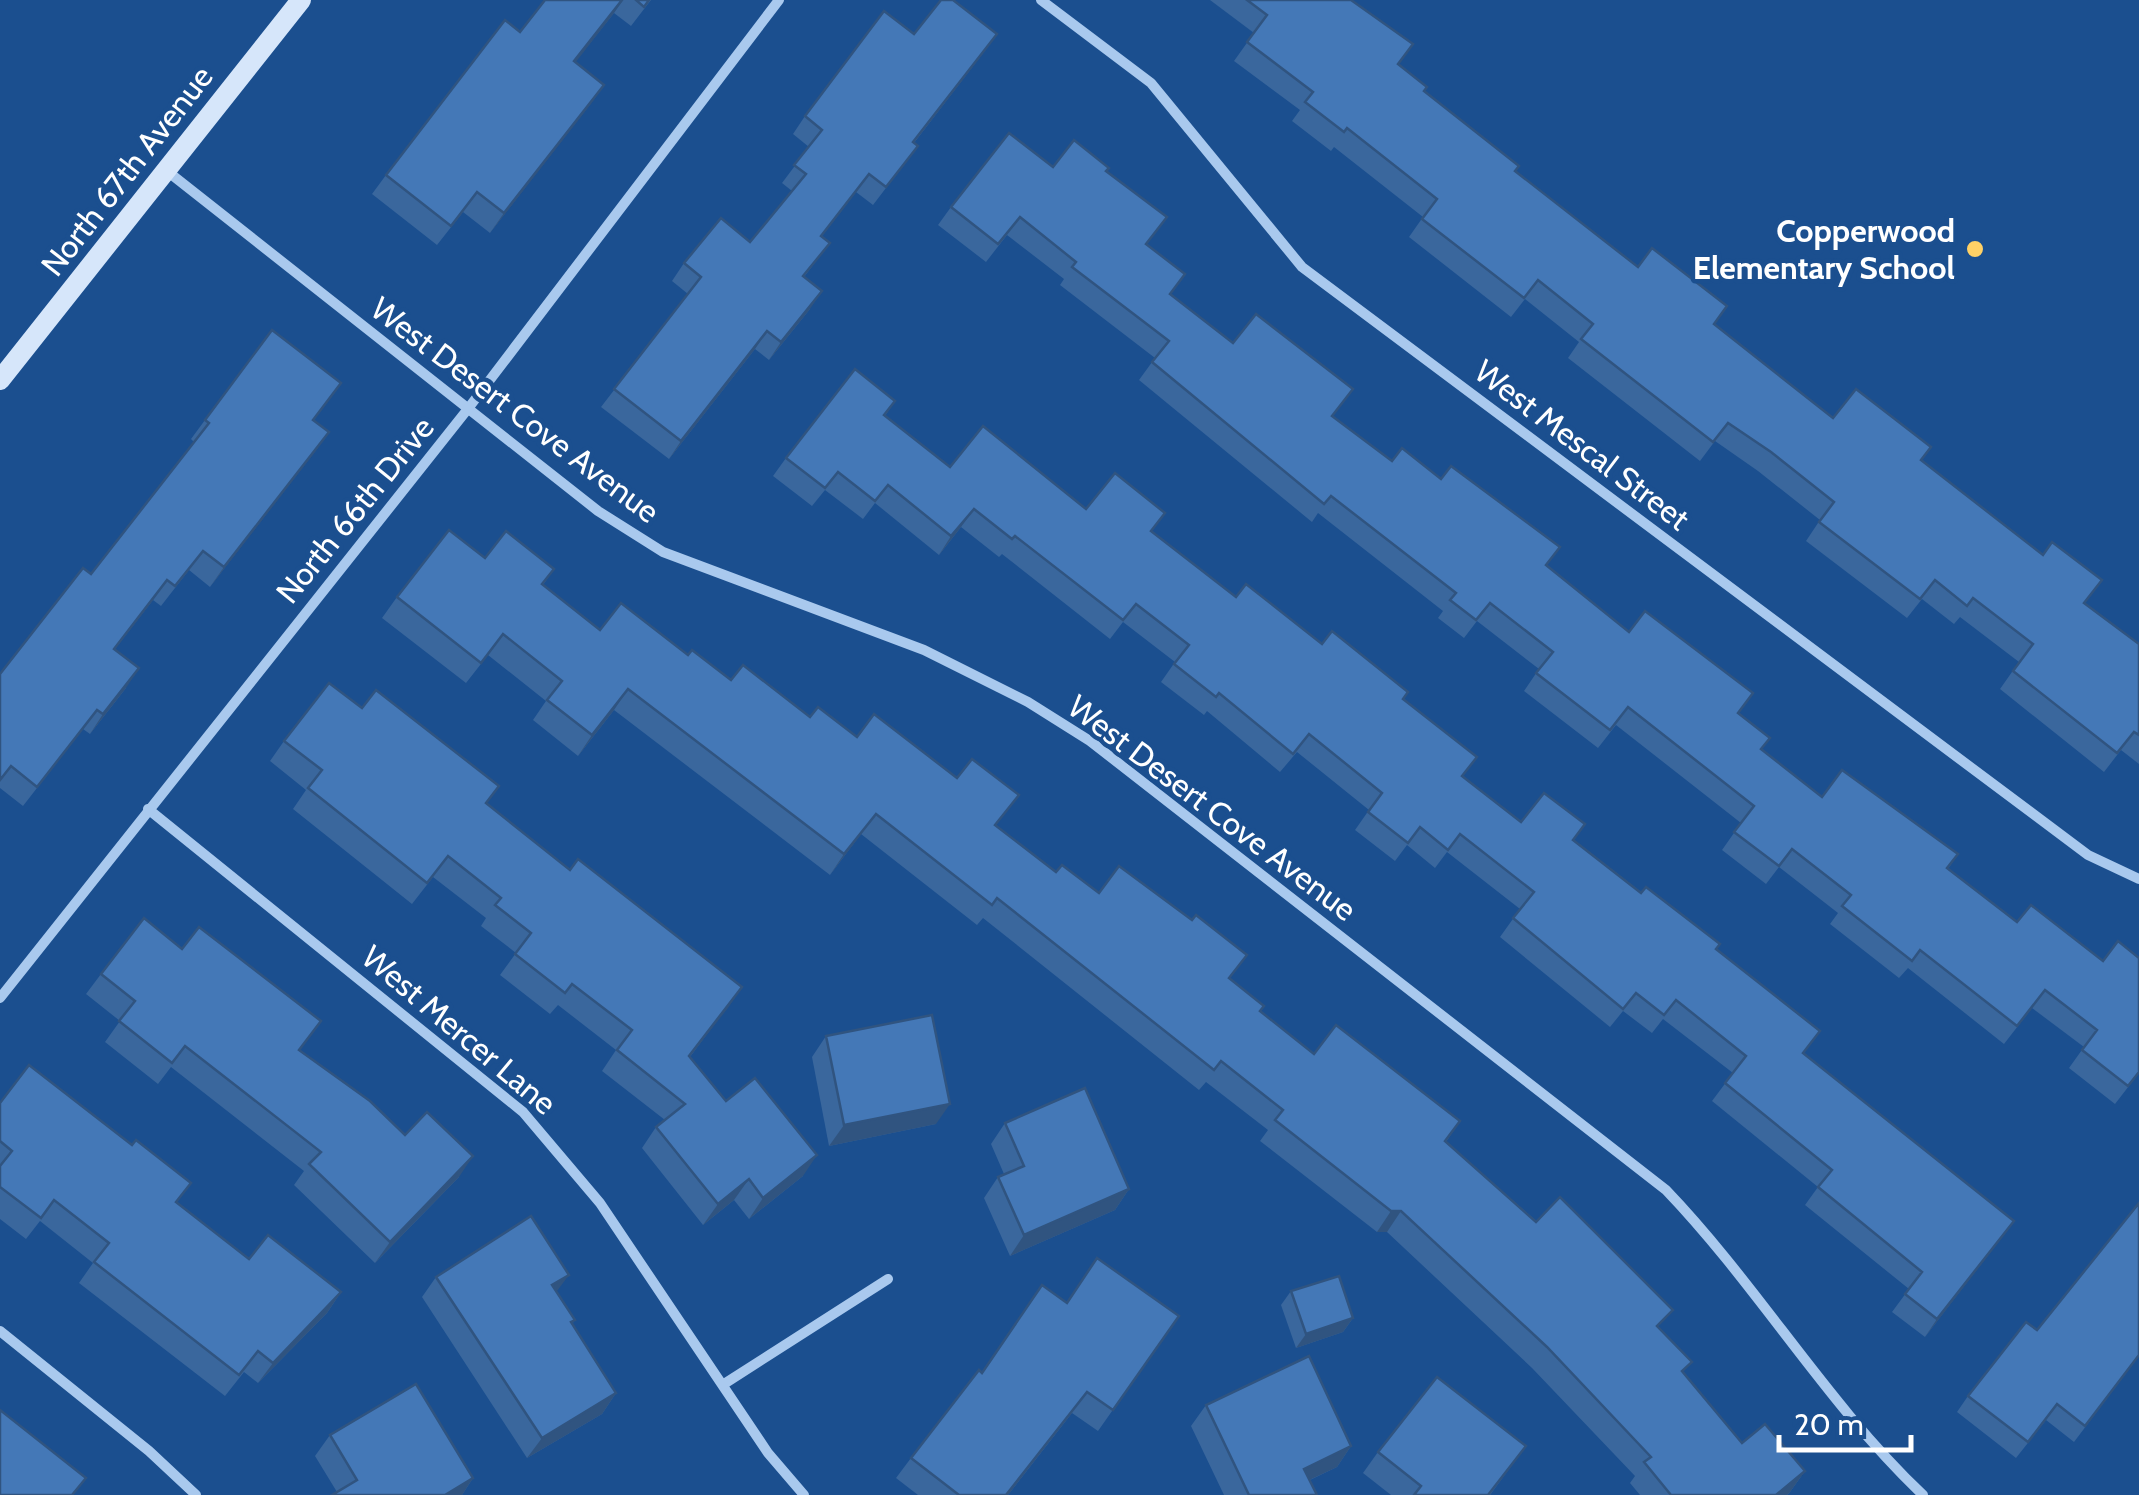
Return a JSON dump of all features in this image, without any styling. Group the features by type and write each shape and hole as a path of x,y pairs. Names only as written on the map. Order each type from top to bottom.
{"main road":[{"name":"North 67th Avenue","path":"0,380 302,0"}],"street":[{"name":"North 66th Drive","path":"0,998 467,410 779,0"},
{"name":"West Mescal Street","path":"1041,0 1151,83 1302,267 2088,856 2139,879"},
{"name":"West Desert Cove Avenue","path":"166,171 598,511 663,552 924,650 1028,702 1090,742 1666,1190 1710,1236 1877,1445 1923,1495"},
{"name":"West Mercer Lane","path":"148,810 523,1112 600,1203 768,1453 804,1495"},
{"path":"724,1384 888,1278"},
{"path":"0,1331 149,1450 196,1495"}],"building":[{"path":"545,0 622,0 574,61 604,85 504,213 477,192 451,226 386,175 505,20 520,32"},
{"path":"941,0 953,0 997,34 913,142 918,146 886,187 869,174 821,236 830,243 803,276 822,291 781,342 767,331 681,441 614,389 701,277 684,263 721,218 750,242 806,174 794,165 822,130 805,116 884,11 914,34"},
{"path":"1247,0 1351,0 1413,44 1398,64 1427,87 1424,91 1519,166 1515,171 1638,267 1652,248 1727,306 1714,324 1833,418 1856,389 1931,447 1921,460 2043,555 2052,542 2102,580 2084,603 2139,644 2139,735 2134,732 2117,753 2013,671 2033,644 1973,598 1967,606 1935,580 1920,599 1819,522 1834,502 1771,452 1728,423 1713,442 1581,339 1593,324 1538,280 1524,298 1422,219 1437,199 1347,128 1344,132 1305,102 1313,92 1247,42 1267,15"},
{"path":"1009,133 1053,167 1074,140 1109,168 1106,171 1167,217 1146,244 1185,274 1170,294 1233,343 1256,314 1353,389 1332,416 1392,461 1402,448 1441,479 1451,466 1560,547 1546,565 1629,632 1645,611 1753,693 1738,713 1770,738 1761,749 1822,797 1842,770 1958,854 1947,868 2017,922 2031,905 2103,961 2118,941 2139,958 2139,1072 2128,1086 2082,1050 2097,1030 2045,990 2017,1026 1920,950 1912,961 1842,906 1851,895 1792,849 1779,866 1734,832 1754,806 1628,707 1610,730 1536,673 1553,652 1490,603 1476,620 1450,600 1456,593 1331,496 1324,504 1152,362 1169,341 1072,267 1076,262 1020,217 998,244 951,207"},
{"path":"272,330 341,383 313,420 329,432 224,567 203,551 175,586 167,580 114,649 139,668 103,714 97,710 37,787 11,766 0,780 0,674 83,568 91,574 209,423 205,420"},
{"path":"855,369 895,401 884,415 950,467 983,426 1086,509 1115,473 1165,513 1151,531 1236,597 1246,584 1322,644 1332,631 1408,692 1403,699 1477,757 1462,776 1521,822 1544,793 1585,824 1573,840 1641,893 1646,887 1720,944 1716,949 1820,1031 1803,1053 2014,1221 1937,1319 1905,1294 1922,1272 1818,1187 1832,1170 1725,1083 1746,1056 1676,1000 1664,1015 1636,993 1623,1009 1513,918 1534,892 1460,834 1448,850 1420,827 1408,843 1368,812 1382,793 1309,734 1293,754 1219,693 1216,697 1174,664 1189,645 1136,604 1123,620 974,509 951,536 888,485 875,501 838,472 825,488 786,458"},
{"path":"449,530 485,558 506,531 554,569 542,584 600,630 621,603 688,655 692,650 731,680 743,665 810,717 818,707 857,737 874,714 957,778 972,759 1019,795 995,825 1056,872 1062,865 1099,893 1119,866 1192,920 1196,915 1247,955 1229,978 1264,1006 1260,1011 1314,1054 1336,1025 1460,1121 1445,1141 1536,1222 1560,1197 1673,1310 1657,1326 1692,1362 1682,1371 1742,1443 1765,1424 1805,1471 1776,1495 1671,1495 1644,1462 1651,1457 1547,1347 1401,1211 1391,1211 1275,1120 1283,1110 1221,1061 1214,1070 997,898 992,905 876,814 844,854 628,689 592,735 547,700 562,681 503,634 481,663 397,597"},
{"path":"329,683 362,708 376,690 499,786 486,803 570,870 578,859 742,987 689,1056 726,1101 755,1078 817,1155 763,1198 749,1179 718,1204 656,1127 685,1104 617,1050 632,1030 572,984 565,993 515,954 531,933 495,905 501,898 448,856 427,883 308,788 322,770 284,741"},
{"path":"144,918 182,949 199,927 321,1021 299,1050 370,1101 405,1135 427,1112 473,1156 390,1242 309,1164 321,1152 185,1046 172,1063 119,1021 135,1001 101,974"},
{"path":"932,1015 950,1104 844,1125 826,1036"},
{"path":"29,1065 132,1145 136,1140 191,1183 176,1202 249,1259 268,1235 341,1292 273,1363 258,1351 239,1375 94,1262 109,1243 54,1200 41,1218 0,1187 0,1166 12,1151 0,1141 0,1103"},
{"path":"1085,1088 1129,1189 1024,1235 998,1177 1024,1166 1005,1123"},
{"path":"2139,1203 2139,1355 2085,1426 2057,1404 2028,1442 1968,1396 2026,1322 2037,1330"},
{"path":"531,1216 569,1275 552,1285 616,1393 542,1438 436,1277"},
{"path":"1097,1258 1179,1316 1113,1410 1087,1392 1006,1495 959,1495 911,1458 979,1370 982,1373 1042,1285 1067,1303"},
{"path":"1339,1276 1353,1318 1306,1334 1291,1291"},
{"path":"1309,1356 1351,1446 1304,1469 1317,1495 1249,1495 1206,1405"},
{"path":"1437,1377 1526,1446 1488,1495 1414,1495 1421,1486 1378,1452"},
{"path":"416,1384 473,1478 445,1495 332,1495 357,1480 330,1435"},
{"path":"0,1410 86,1478 72,1495 0,1495"}],"place":[{"name":"Copperwood Elementary School","path":"1975,249"}]}
